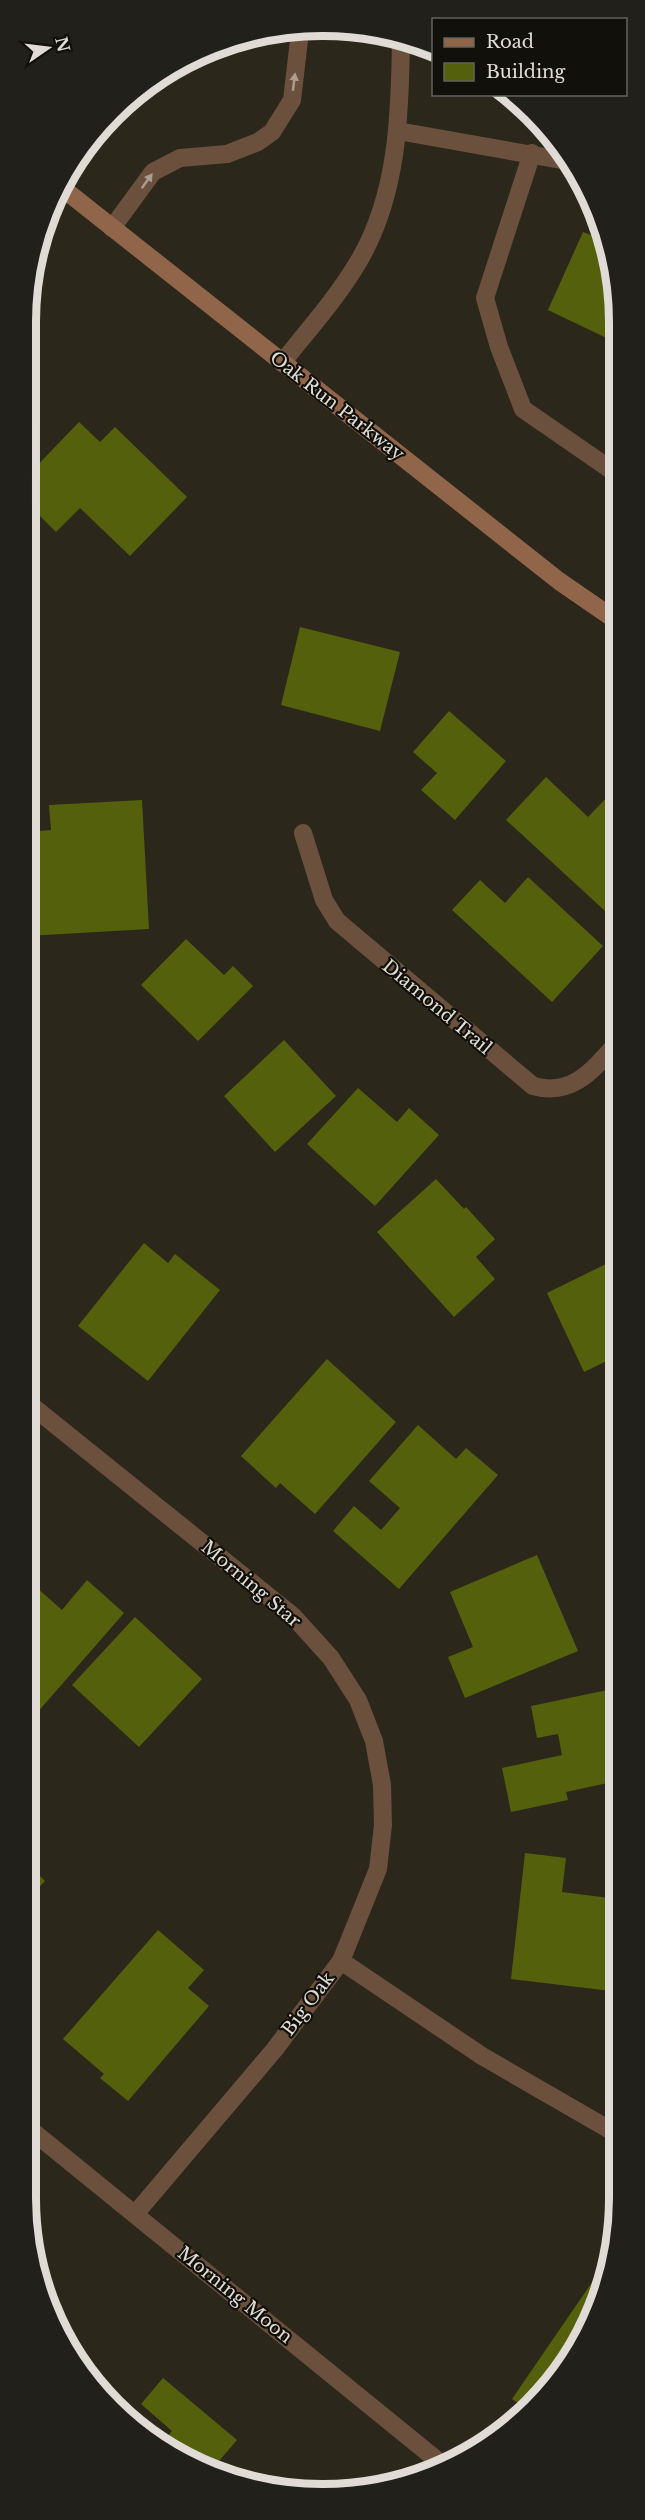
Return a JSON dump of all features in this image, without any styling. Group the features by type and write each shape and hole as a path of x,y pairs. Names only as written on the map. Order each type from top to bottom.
{"street":[{"path":"112,228 153,172 180,158 227,154 258,142 272,132 292,100 299,37"},
{"path":"282,363 358,263 376,225 390,180 398,131 401,47"},
{"path":"398,131 558,159"},
{"path":"532,153 485,298 499,347 523,409 609,468"},
{"name":"Oak Run Parkway","path":"68,192 559,581 609,615"},
{"name":"Diamond Trail","path":"303,833 324,900 337,921 533,1086 560,1090 572,1086 594,1069 609,1052"},
{"name":"Morning Star","path":"36,1409 293,1616 331,1658 358,1700 374,1741 382,1785 383,1825 378,1869 340,1961"},
{"name":"Big Oak","path":"136,2213 275,2049 340,1961 482,2056 609,2129"},
{"name":"Morning Moon","path":"36,2134 437,2460"}],"building":[{"path":"594,229 607,285 609,339 548,310 583,232 591,235"},
{"path":"79,422 100,442 115,427 187,497 130,556 80,508 56,532 36,512 36,467"},
{"path":"300,627 400,652 380,731 281,705"},
{"path":"449,711 506,761 455,820 421,790 437,773 413,752"},
{"path":"546,777 588,817 609,795 609,915 506,820"},
{"path":"142,800 149,929 36,935 36,831 51,830 49,805"},
{"path":"528,877 603,946 552,1002 452,910 480,880 505,903"},
{"path":"186,939 224,975 233,966 253,986 198,1041 141,985"},
{"path":"284,1040 336,1096 275,1152 224,1096"},
{"path":"358,1088 397,1122 409,1108 439,1135 375,1206 307,1144"},
{"path":"436,1179 495,1239 476,1257 495,1279 454,1317 377,1232"},
{"path":"144,1243 168,1263 175,1254 220,1290 148,1381 78,1326"},
{"path":"608,1263 609,1360 584,1372 547,1293"},
{"path":"327,1359 396,1422 315,1514 280,1483 276,1488 241,1456"},
{"path":"418,1425 456,1459 466,1448 498,1475 399,1589 333,1531 354,1506 381,1530 400,1508 369,1481"},
{"path":"537,1555 578,1651 465,1698 448,1657 473,1647 450,1592"},
{"path":"87,1580 124,1613 36,1714 36,1587 62,1610"},
{"path":"135,1617 202,1679 139,1747 72,1685"},
{"path":"609,1690 609,1783 566,1792 568,1800 511,1812 502,1768 562,1755 558,1734 537,1738 531,1706"},
{"path":"525,1853 566,1858 562,1892 609,1898 609,1991 511,1979"},
{"path":"36,1872 45,1881 36,1890"},
{"path":"158,1930 204,1970 188,1988 209,2006 128,2101 100,2078 104,2074 63,2039"},
{"path":"599,2272 587,2307 561,2357 520,2405 512,2399"},
{"path":"163,2378 237,2440 217,2464 166,2438 172,2431 141,2404"}]}
